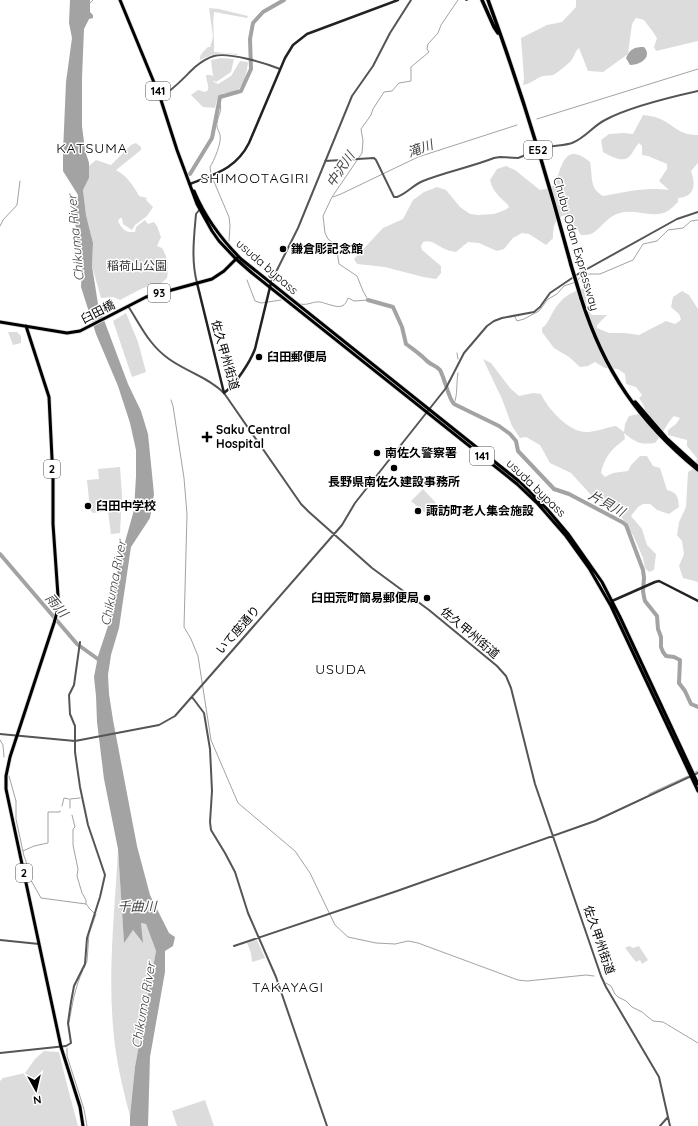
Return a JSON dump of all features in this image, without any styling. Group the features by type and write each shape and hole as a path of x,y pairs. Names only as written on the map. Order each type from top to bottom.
{"highway":[{"path":"482,0 494,27 501,37"},
{"name":"Chubu Odan Expressway","path":"488,0 538,150 592,331 604,357 620,385 647,422 698,470"},
{"name":"Chubu Odan Expressway","path":"604,357 627,392 649,420 698,467"}],"main road":[{"name":"141","path":"120,0 160,97 177,150 190,184"},
{"path":"190,184 224,170 241,156 249,143 280,68 291,48 307,34 398,0"},
{"name":"usuda bypass","path":"190,184 215,235 237,258 270,287 428,411"},
{"name":"usuda bypass","path":"237,258 271,283 428,411 500,470 538,504 580,554 611,602 698,784"},
{"name":"93","path":"128,306 154,294 197,284 218,276 237,258"},
{"path":"224,393 250,360 255,349 271,283"},
{"name":"佐久甲州街道","path":"197,284 224,393"},
{"name":"臼田橋","path":"26,326 68,333 80,331 128,306"},
{"path":"0,322 26,326"},
{"name":"2","path":"26,326 49,397 53,480 53,524 58,596 57,615 17,735 8,766 6,782 7,793 61,1047 80,1107 83,1126"},
{"path":"611,602 643,587 661,581 698,601"},
{"name":"usuda bypass","path":"693,776 698,791"}],"street":[{"path":"271,283 275,271 295,233 352,96 373,66 390,33 411,0"},
{"path":"160,97 170,91 195,67 209,57 224,55 256,61 280,68"},
{"path":"545,148 565,145 573,142 602,121 618,114 698,91"},
{"path":"325,161 372,158 376,160 392,194 396,197 428,179 494,158 518,158 531,153"},
{"name":"佐久甲州街道","path":"197,284 194,272 193,252 196,214 201,209"},
{"name":"いて座通り","path":"75,741 148,727 168,721 175,716 345,521 362,495 449,384 464,353 485,327 491,322 502,318 534,312 540,307 550,293 578,274 677,219 698,212"},
{"path":"128,306 148,339 165,356 178,365 212,382 224,393"},
{"name":"佐久甲州街道","path":"224,393 301,504 372,568 434,615 506,676 511,688 532,773 604,983 659,1077 670,1126"},
{"path":"0,1053 61,1047 68,1046 71,1043 68,1023 74,986 85,964 87,938 99,902 105,875 86,819 79,782 75,741 76,726 70,714 69,698 74,685 80,642"},
{"path":"192,697 204,713 210,749 212,791 210,827 236,875 246,908 276,977 327,1126"},
{"path":"0,734 75,741"},
{"path":"234,946 595,821 698,773"},
{"path":"0,940 39,944"},
{"path":"660,1126 668,1117"}],"green space":[{"path":"576,0 698,0 698,41 656,51 654,47 657,38 644,20 636,18 632,24 628,54 603,72 588,71 579,48 571,61 555,74 542,76 523,85 524,78 521,38 547,25 562,22 576,7"},
{"path":"209,8 248,16 247,18 214,12 214,52 238,54 237,55 218,54 200,60 202,53 210,47 213,37"},
{"path":"221,58 234,59 231,72 216,82 213,80 214,82 218,84 231,76 240,61 248,62 244,80 237,91 224,93 217,100 215,108 203,107 191,95 198,90 205,92 208,90 206,75 211,75 213,77 211,60"},
{"path":"643,115 653,116 663,120 685,133 698,135 698,163 691,171 694,185 693,189 688,195 678,198 678,202 671,209 663,213 647,214 625,212 616,214 596,231 588,235 581,235 566,215 559,218 555,224 553,238 546,245 529,234 522,233 513,238 504,249 497,251 479,243 468,242 456,252 446,250 432,242 426,241 423,242 421,246 422,250 441,266 441,273 436,279 385,267 357,264 354,259 383,228 403,219 413,200 424,192 437,187 446,190 460,207 470,214 494,214 505,210 509,207 508,205 495,191 490,180 497,169 506,166 515,170 540,190 546,189 555,185 565,158 569,155 575,154 590,162 592,182 595,189 603,196 643,190 669,190 659,181 667,169 667,164 642,155 642,146 639,143 626,159 616,158 603,152 601,140 609,134 633,134"},
{"name":"稲荷山公園","path":"136,143 141,147 141,150 116,170 129,181 139,196 147,198 146,200 153,207 147,216 135,225 132,230 123,224 122,218 118,221 124,230 129,232 135,232 136,227 145,220 148,224 154,222 161,237 157,246 162,248 167,259 167,278 154,290 151,285 120,300 113,297 101,298 92,266 93,243 86,215 83,190 89,178 89,166 96,160 111,165 131,145"},
{"path":"585,288 589,312 592,315 607,315 597,325 597,328 609,333 639,335 666,321 675,324 681,320 679,314 671,307 673,297 682,291 689,295 698,309 698,582 683,578 679,566 684,554 682,541 677,535 679,522 686,507 688,472 694,468 697,458 687,446 687,440 668,435 668,430 676,424 680,418 674,416 655,443 645,444 638,442 631,439 624,433 625,439 609,454 604,462 601,473 605,477 613,473 628,471 631,465 640,456 647,456 653,466 660,468 667,490 677,496 679,507 669,514 657,510 650,504 643,504 638,507 631,516 642,529 647,545 656,554 654,570 649,572 645,568 643,558 634,537 621,516 611,507 591,495 571,473 550,463 540,445 526,437 520,438 512,426 502,399 483,359 491,363 510,388 519,396 533,393 541,394 548,406 559,418 572,428 579,431 588,432 616,426 624,432 625,424 629,416 639,414 645,409 639,398 642,395 636,387 626,384 625,374 618,369 605,368 595,362 588,366 580,367 569,357 554,348 542,332 542,328 563,299 575,291"},
{"path":"126,313 138,342 146,372 132,377 113,321"},
{"path":"8,332 17,332 21,336 21,343 13,345"},
{"path":"120,467 122,495 120,533 111,534 108,511 93,513 90,510 87,480 99,479 98,469"},
{"path":"423,489 436,503 424,512 411,501"},
{"path":"118,849 124,942 133,930 142,942 141,923 146,924 156,951 135,1067 130,1116 117,1060 114,1037 111,982 112,938"},
{"path":"257,940 265,958 252,962 251,953 247,943"},
{"path":"629,946 633,948 639,946 648,960 642,964 640,960 636,962 625,948"},
{"path":"44,1051 59,1052 78,1126 0,1126 0,1081 3,1078 25,1073 35,1059"},
{"path":"205,1100 214,1126 177,1126 172,1111"}],"water":[{"name":"千曲川","path":"70,0 90,0 90,12 93,15 93,18 89,19 84,29 82,126 85,150 89,163 89,178 83,190 86,215 93,243 92,266 98,304 128,384 141,411 148,434 154,494 150,518 131,547 119,628 111,655 108,675 113,720 137,846 150,895 169,933 175,937 173,946 165,951 165,972 150,1057 148,1126 130,1126 130,1116 135,1067 156,951 146,924 141,923 143,943 133,930 124,943 118,849 104,779 97,722 94,677 98,656 109,623 114,586 134,510 136,450 130,423 118,386 96,334 81,287 82,267 78,252 74,209 78,195 63,171 66,82 72,38 69,23"},
{"path":"638,47 644,47 647,54 644,60 638,64 630,65 626,58 629,52"}],"waterway":[{"path":"89,4 93,0"},
{"path":"190,174 212,138 220,97 241,91 251,69 250,39 253,23 263,12 284,0"},
{"name":"中沢川","path":"301,304 320,302 334,306 342,306 348,298 354,301 368,300 357,276 339,264 336,245 328,239 325,233 323,216 332,197 362,153 363,141 361,129 371,115 373,109 384,92 392,91 399,83 411,81 411,67 429,52 427,49 428,44 438,33 441,25 458,0"},
{"name":"滝川","path":"537,119 698,69"},
{"path":"211,174 210,167 220,142 220,135 217,128 221,105 220,101"},
{"name":"滝川","path":"333,197 418,157 517,125"},
{"path":"212,177 229,217 229,241"},
{"path":"0,226 3,220 17,205 20,181"},
{"path":"515,317 517,321 539,311 548,299 557,294 564,286 576,282 583,274 600,274 633,260 643,244 657,241 668,230 683,228 691,221 698,220"},
{"path":"247,280 255,301 261,303 281,300"},
{"name":"片貝川","path":"368,300 393,307 402,327 406,344 440,370 450,398 454,404 499,426 510,434 516,441 518,451 554,489 569,494 626,525 643,570 643,591 645,601 657,616 658,629 661,637 661,647 666,656 674,657 680,660 679,683 685,691 691,704 698,707"},
{"path":"457,353 458,359"},
{"path":"454,404 458,373"},
{"path":"171,400 184,478 187,514 184,627 198,656 211,740 238,803 295,851 310,873 335,925 348,937 376,943 395,944 408,941 418,943 518,980 527,981 586,975 594,976"},
{"name":"雨川","path":"0,554 77,644 102,662"},
{"path":"0,740 3,745 4,757"},
{"path":"693,773 698,771"},
{"path":"9,776 16,801 16,819 28,875 41,898 86,904 88,906"},
{"path":"649,794 688,776"},
{"path":"62,806 64,798 69,799"},
{"path":"70,808 70,799 80,798"},
{"path":"23,851 34,846 48,843 48,812 60,811"},
{"path":"72,815 75,827 73,829 73,845 78,869 77,876 82,893 86,900 86,904"},
{"path":"88,907 94,913"},
{"path":"84,968 87,961 89,934 96,914"},
{"path":"69,1023 76,989 83,970"},
{"path":"606,983 611,986 618,997 626,1001 632,1007 642,1012 653,1021 663,1022 698,1043"},
{"path":"67,1048 67,1056 84,1109 87,1126"}],"tunnel":[{"path":"531,153 545,148"}],"place":[{"name":"鎌倉彫記念館","path":"283,249"},
{"name":"臼田郵便局","path":"259,357"},
{"name":"Saku Central Hospital","path":"207,437"},
{"name":"南佐久警察署","path":"377,453"},
{"name":"長野県南佐久建設事務所","path":"394,468"},
{"name":"臼田中学校","path":"88,506"},
{"name":"諏訪町老人集会施設","path":"418,511"},
{"name":"臼田荒町簡易郵便局","path":"427,598"}],"district":[{"name":"KATSUMA","path":"92,148"},
{"name":"SHIMOOTAGIRI","path":"255,178"},
{"name":"USUDA","path":"341,669"},
{"name":"TAKAYAGI","path":"288,987"}],"water label":[{"name":"Chikuma River","path":"75,238"},
{"name":"Chikuma River","path":"113,583"},
{"name":"Chikuma River","path":"143,1005"}]}
